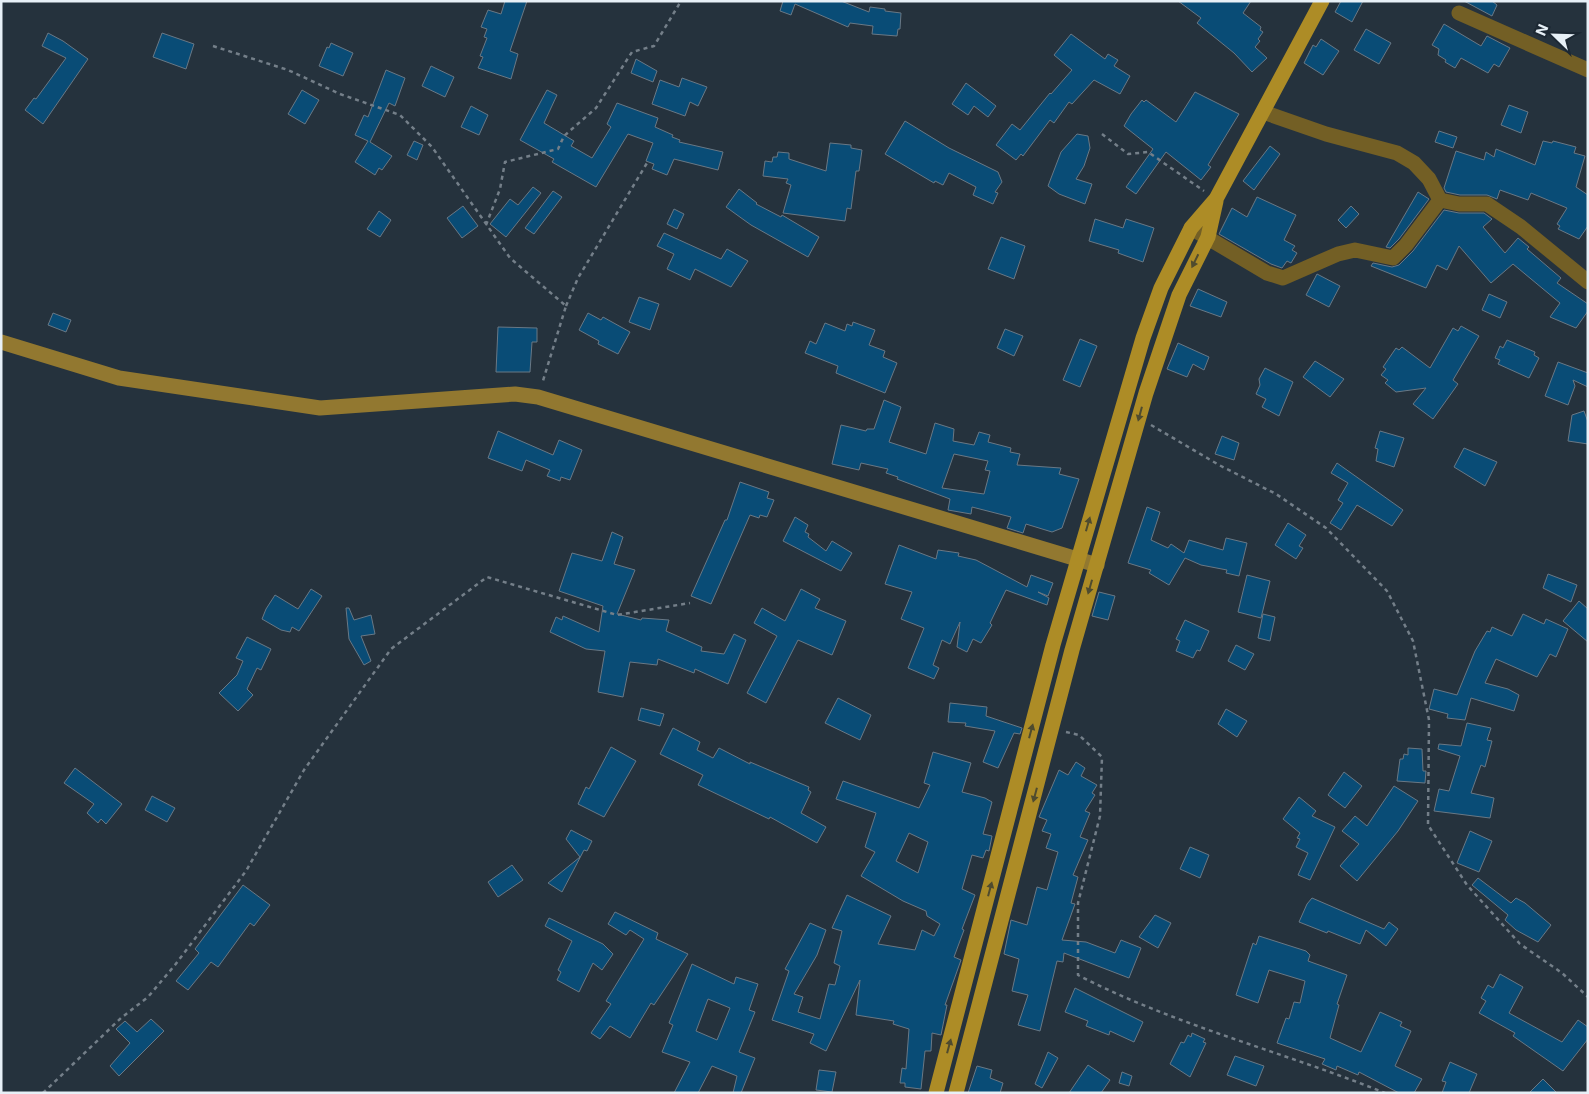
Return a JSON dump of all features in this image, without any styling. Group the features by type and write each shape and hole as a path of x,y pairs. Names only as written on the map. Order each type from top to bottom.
{"main road":[{"path":"936,1093 1053,645 1143,338 1161,288 1191,228 1216,199 1322,1"},
{"path":"956,1093 1052,728 1139,418 1161,344 1179,296 1208,237 1216,199"}],"street":[{"path":"1459,13 1588,70"},
{"path":"1263,112 1326,134 1397,153 1414,163 1424,174 1440,200 1459,204 1487,204 1521,227 1588,282"},
{"path":"1191,228 1267,273 1282,278 1338,254 1355,250 1393,258 1406,245 1440,200"},
{"path":"1,342 119,378 320,408 515,394 538,397 1097,565"}],"path":[{"path":"486,225 500,189 505,162 558,149 564,136 596,108 632,52 654,46 681,1"},
{"path":"213,46 288,70 340,94 400,115 432,146 510,258 566,306"},
{"path":"1102,134 1128,154 1148,152 1216,199"},
{"path":"538,397 566,306 578,278 647,163"},
{"path":"1139,418 1219,465 1276,494 1326,528 1388,591 1413,641 1429,720 1428,825 1467,885 1520,944 1562,973 1588,998"},
{"path":"43,1093 121,1018 148,997 175,965 246,871 304,770 391,649 487,578 617,615 690,603"},
{"path":"1052,728 1078,735 1102,758 1100,816 1078,903 1078,975 1114,994 1335,1072 1385,1093"}],"building":[{"path":"505,1 527,1 510,51 518,54 511,79 478,68 483,57 480,56 487,38 484,37 487,29 481,27 488,10 501,14"},
{"path":"783,1 841,1 869,12 870,7 885,9 885,11 901,13 900,29 898,29 897,36 872,34 873,26 850,23 848,27 795,4 791,15 780,11"},
{"path":"1178,1 1251,1 1243,13 1261,27 1260,30 1263,32 1258,39 1260,41 1255,47 1267,58 1252,72 1234,53 1197,23 1201,18"},
{"path":"1341,1 1363,1 1352,22 1335,12"},
{"path":"1464,1 1492,1 1497,5 1492,16"},
{"path":"1444,24 1481,46 1487,36 1510,48 1499,67 1494,64 1488,73 1461,58 1455,68 1438,55 1439,49 1432,45"},
{"path":"1366,29 1391,43 1379,64 1354,50"},
{"path":"48,33 88,59 43,124 25,110 34,98 36,99 66,58 42,46"},
{"path":"162,33 194,44 186,69 153,57"},
{"path":"1071,34 1105,59 1108,54 1118,60 1114,66 1130,76 1120,94 1094,80 1072,104 1069,102 1054,123 1050,120 1023,156 1021,154 1016,160 996,145 1012,124 1020,130 1050,93 1072,70 1054,55"},
{"path":"1321,39 1339,51 1323,75 1304,63 1313,45 1316,47"},
{"path":"331,43 353,53 343,76 319,66 327,47 329,48"},
{"path":"636,59 657,71 653,82 631,73"},
{"path":"431,66 454,77 445,97 422,86"},
{"path":"386,70 405,78 395,106 389,103 370,142 392,156 382,170 379,168 375,175 355,162 368,141 355,135 364,115 368,117"},
{"path":"682,78 707,87 698,106 690,102 685,116 652,104 660,80 679,87"},
{"path":"966,83 996,106 988,117 974,106 968,115 952,104"},
{"path":"302,90 319,100 305,124 288,114"},
{"path":"547,90 557,95 544,123 574,141 571,146 592,158 611,127 607,124 617,103 658,118 655,127 673,135 672,137 680,140 679,142 723,152 718,170 674,159 667,175 652,169 654,164 646,161 653,143 628,134 596,187 552,162 554,159 520,140"},
{"path":"1195,92 1239,114 1208,165 1211,167 1201,180 1166,152 1136,194 1126,187 1153,149 1124,126 1142,100 1144,102 1146,100 1176,122"},
{"path":"1509,105 1528,112 1521,133 1501,125"},
{"path":"471,106 488,115 479,135 461,127"},
{"path":"905,121 949,148 998,172 1002,182 995,192 998,193 993,204 973,195 976,187 949,173 943,185 935,181 934,183 885,154"},
{"path":"1439,131 1457,137 1453,148 1435,142"},
{"path":"1077,134 1088,136 1090,148 1084,166 1076,179 1092,184 1085,204 1059,194 1048,186 1061,152"},
{"path":"414,141 423,145 417,160 407,155"},
{"path":"1543,141 1552,143 1553,141 1576,147 1574,153 1585,156 1576,187 1588,195 1588,226 1579,239 1558,229 1560,226 1557,224 1567,208 1531,193 1528,200 1500,190 1497,199 1487,195 1460,195 1446,192 1444,188 1456,151 1484,160 1486,152 1494,157 1496,149 1535,165"},
{"path":"830,143 851,145 851,148 862,150 859,171 856,171 851,209 847,208 845,221 783,213 791,185 786,183 788,179 763,176 765,161 772,162 773,157 777,157 778,152 789,153 789,159 826,171"},
{"path":"1270,146 1280,154 1254,190 1243,181"},
{"path":"533,187 541,193 506,237 490,224 510,199 518,205"},
{"path":"739,189 756,204 781,217 782,215 819,237 808,257 751,225 726,207"},
{"path":"553,191 562,197 534,234 525,228"},
{"path":"1418,192 1429,199 1399,239 1390,248 1386,247"},
{"path":"1257,197 1296,215 1284,240 1295,246 1292,250 1297,253 1291,263 1287,261 1282,268 1271,264 1219,234 1232,208 1247,217"},
{"path":"463,206 478,226 462,238 447,218"},
{"path":"1351,206 1359,214 1346,228 1338,220"},
{"path":"674,209 684,214 677,229 667,224"},
{"path":"1444,210 1459,213 1484,213 1492,219 1483,227 1505,253 1518,238 1529,247 1527,249 1561,278 1557,283 1588,304 1588,311 1576,328 1550,317 1560,303 1513,264 1491,283 1459,246 1447,270 1437,265 1426,288 1371,266 1373,263 1392,267 1399,265 1413,251"},
{"path":"379,211 391,220 380,237 367,229"},
{"path":"1095,219 1123,228 1126,219 1154,228 1143,262 1118,253 1119,250 1089,241"},
{"path":"664,233 721,259 727,249 748,261 731,287 695,269 690,280 667,269 674,254 657,246"},
{"path":"1001,237 1025,246 1014,279 988,269"},
{"path":"1317,274 1340,286 1329,307 1306,295"},
{"path":"1198,289 1227,302 1221,317 1190,306"},
{"path":"1489,294 1507,302 1500,318 1482,310"},
{"path":"639,297 659,304 650,330 629,322"},
{"path":"53,313 71,320 66,332 48,325"},
{"path":"588,313 601,320 603,317 630,332 618,354 598,344 599,341 579,330"},
{"path":"853,322 875,330 869,345 885,351 883,357 897,363 885,393 836,373 838,366 805,353 810,341 816,344 825,323 845,331 847,324 852,326"},
{"path":"1461,326 1479,336 1453,380 1458,384 1433,419 1413,404 1426,388 1396,392 1385,383 1388,380 1381,375 1386,369 1383,367 1396,348 1399,350 1402,347 1430,368 1453,328 1458,331"},
{"path":"498,327 537,328 537,342 532,342 530,372 496,372"},
{"path":"1005,329 1023,336 1014,356 997,348"},
{"path":"1080,339 1097,346 1080,387 1063,380"},
{"path":"1507,340 1535,352 1534,355 1539,358 1529,378 1498,364 1500,360 1495,358 1500,346 1503,348"},
{"path":"1178,343 1209,357 1204,370 1193,364 1187,377 1167,369"},
{"path":"1315,361 1344,379 1330,397 1303,377"},
{"path":"1558,362 1588,373 1588,387 1573,380 1575,386 1568,405 1545,396"},
{"path":"1265,368 1293,382 1279,416 1262,407 1266,399 1256,394 1260,385 1259,379"},
{"path":"884,400 901,407 889,442 926,454 935,423 954,429 953,441 974,445 979,432 990,435 988,442 1011,448 1010,452 1020,454 1017,465 1061,468 1059,474 1079,479 1062,528 1052,532 1026,524 1023,533 1007,528 1011,517 972,507 971,514 948,510 950,499 897,479 898,477 886,473 888,469 861,463 859,470 832,464 841,425 866,431 867,429 874,429","holes":["954,454 988,461 985,470 990,471 984,494 942,488"]},
{"path":"1584,411 1588,422 1588,444 1568,441 1572,415"},
{"path":"498,431 553,455 559,440 582,450 570,480 561,477 560,481 547,476 550,470 526,460 522,471 488,458"},
{"path":"1380,431 1404,438 1394,467 1376,461 1378,449 1375,448"},
{"path":"1222,436 1239,443 1234,460 1215,454"},
{"path":"1464,448 1497,462 1485,486 1454,467"},
{"path":"1337,463 1403,510 1392,526 1357,505 1341,530 1330,523 1343,503 1338,500 1348,483 1331,473"},
{"path":"740,482 769,492 767,498 774,500 767,517 760,515 759,518 750,515 711,604 691,596 725,520 727,520"},
{"path":"1147,507 1160,512 1151,540 1168,548 1171,544 1184,553 1189,540 1223,550 1226,538 1247,543 1239,576 1226,573 1227,570 1201,565 1185,558 1169,585 1149,573 1151,570 1128,563"},
{"path":"795,517 808,525 805,532 809,534 808,537 826,551 832,541 852,553 841,571 783,541"},
{"path":"1288,523 1306,535 1299,546 1303,548 1296,559 1275,545"},
{"path":"612,532 623,537 614,564 635,570 617,614 641,620 642,618 669,620 666,631 702,647 701,651 724,654 734,634 746,640 728,684 695,669 694,673 658,659 657,665 630,662 623,697 598,692 605,651 586,649 550,632 556,617 562,620 563,616 599,632 603,606 559,591 572,553 602,561"},
{"path":"899,545 936,559 938,550 959,553 958,556 976,560 1027,587 1031,575 1053,583 1048,596 1038,592 1049,598 1047,605 1006,590 990,623 992,625 981,643 973,639 967,652 957,647 960,622 950,644 942,640 933,665 939,668 934,679 908,668 924,628 901,619 912,592 885,584"},
{"path":"1548,574 1577,585 1571,602 1543,588"},
{"path":"1247,575 1270,581 1261,618 1238,612"},
{"path":"311,589 322,596 299,631 292,627 290,632 281,630 262,619 275,595 298,609"},
{"path":"801,589 820,599 815,608 846,621 832,655 798,640 766,703 747,693 777,636 754,623 762,608 785,621"},
{"path":"1099,592 1115,596 1108,620 1092,616"},
{"path":"1579,601 1588,609 1588,642 1563,621"},
{"path":"346,608 349,608 354,620 371,615 375,634 361,636 371,661 364,665 349,639"},
{"path":"1263,614 1275,617 1270,641 1258,638"},
{"path":"1523,614 1544,624 1546,619 1568,629 1556,657 1550,654 1537,677 1496,659 1485,683 1508,689 1519,695 1514,711 1471,698 1465,720 1447,718 1448,714 1429,709 1434,689 1457,695 1475,651 1487,631 1490,632 1492,627 1512,636"},
{"path":"1185,620 1209,631 1200,651 1197,650 1193,658 1176,651 1180,641 1176,639"},
{"path":"247,637 271,649 261,670 257,668 247,689 253,695 238,711 219,693 237,675 243,661 236,658"},
{"path":"1236,645 1254,654 1245,670 1228,661"},
{"path":"838,698 871,715 860,740 825,723"},
{"path":"950,703 987,707 986,716 1022,728 1020,734 1014,733 998,768 983,762 995,731 965,726 966,723 948,722"},
{"path":"641,708 664,714 660,726 638,720"},
{"path":"1226,709 1247,721 1237,737 1218,724"},
{"path":"1467,723 1491,728 1487,740 1492,741 1485,767 1481,765 1471,793 1494,798 1490,818 1434,811 1439,789 1449,791 1460,756 1438,749 1439,744 1461,746"},
{"path":"673,728 700,742 697,750 713,758 719,748 750,764 750,762 809,787 808,790 811,792 801,813 826,827 817,843 770,817 769,819 698,785 703,775 660,754"},
{"path":"611,747 636,761 604,817 578,804 586,787 589,789"},
{"path":"1408,748 1422,749 1423,771 1426,771 1425,783 1397,781 1400,759 1403,759 1404,754 1408,755"},
{"path":"933,752 971,763 962,792 985,798 992,802 983,834 992,836 989,851 986,850 983,858 972,855 962,889 975,895 954,957 961,960 945,1005 947,1005 941,1035 932,1033 931,1051 925,1051 921,1089 905,1087 905,1083 900,1083 902,1068 906,1069 909,1029 893,1024 894,1021 856,1015 860,980 826,1051 810,1043 814,1034 772,1020 789,971 785,969 810,923 826,930 817,955 794,994 803,997 798,1012 820,1019 829,984 835,985 840,966 834,963 842,931 832,928 847,895 891,916 878,944 915,950 922,930 934,936 940,924 927,916 926,911 903,901 861,876 875,852 865,847 876,813 836,799 843,781 919,808 930,785 924,783","holes":["909,833 928,842 918,873 896,861"]},
{"path":"1076,762 1085,768 1081,776 1097,785 1092,793 1095,795 1085,811 1090,813 1080,837 1088,840 1073,875 1078,877 1071,903 1075,904 1062,940 1086,942 1115,953 1121,940 1141,948 1129,978 1064,953 1063,962 1057,961 1040,1031 1018,1025 1028,995 1012,991 1019,959 1004,954 1011,920 1027,925 1037,887 1047,890 1058,852 1046,848 1051,834 1042,831 1047,820 1039,817 1059,770 1068,775"},
{"path":"75,768 122,804 106,824 101,819 98,823 87,813 94,804 64,783"},
{"path":"1344,772 1362,786 1345,808 1328,795"},
{"path":"1394,786 1418,801 1398,831 1357,881 1340,866 1359,844 1342,831 1355,816 1367,826"},
{"path":"152,796 175,808 167,822 145,810"},
{"path":"1299,797 1316,811 1312,816 1335,827 1310,880 1298,875 1308,853 1296,847 1300,839 1297,838 1300,833 1283,819"},
{"path":"571,830 592,841 587,851 584,850 562,892 548,883 580,857 566,839"},
{"path":"1470,831 1492,841 1479,872 1457,863"},
{"path":"1190,847 1209,855 1200,878 1180,869"},
{"path":"512,865 523,880 498,897 488,882"},
{"path":"1478,878 1511,903 1516,898 1525,903 1551,925 1538,942 1516,930 1505,920 1508,915 1472,885"},
{"path":"243,885 270,905 254,926 250,923 218,967 211,962 188,990 176,981 199,953 195,949"},
{"path":"1312,898 1384,929 1389,922 1398,929 1386,946 1366,930 1360,944 1328,931 1327,933 1299,922 1307,904"},
{"path":"615,912 658,933 656,939 688,954 654,1005 651,1003 630,1038 610,1026 600,1039 591,1033 611,1004 606,1001 644,939 630,930 626,935 608,924"},
{"path":"1155,915 1171,923 1158,948 1139,937"},
{"path":"549,918 603,944 613,954 602,970 593,963 579,992 557,980 561,972 558,970 572,941 545,926"},
{"path":"1259,936 1306,951 1310,955 1308,961 1347,975 1337,1004 1339,1005 1330,1038 1361,1052 1380,1012 1402,1022 1400,1026 1411,1031 1395,1066 1422,1079 1414,1093 1399,1093 1359,1072 1358,1075 1337,1066 1336,1070 1322,1064 1325,1059 1277,1043 1286,1018 1289,1019 1294,1002 1300,1003 1305,981 1269,970 1258,1003 1236,995 1253,943 1256,945"},
{"path":"692,964 734,984 736,977 758,984 749,1010 755,1012 739,1052 755,1058 741,1093 733,1093 737,1076 712,1066 698,1093 674,1093 690,1062 662,1052 673,1025 669,1023","holes":["708,999 730,1008 717,1040 696,1031"]},
{"path":"1500,974 1523,987 1509,1013 1562,1042 1578,1020 1588,1027 1588,1039 1563,1071 1513,1036 1515,1033 1479,1013 1486,1001 1481,998 1488,985 1493,988"},
{"path":"1075,988 1143,1022 1134,1042 1110,1031 1109,1035 1086,1026 1088,1021 1065,1012"},
{"path":"151,1019 164,1031 119,1076 110,1066 130,1043 116,1029 125,1021 137,1032"},
{"path":"1192,1033 1205,1039 1203,1042 1206,1043 1190,1077 1170,1064 1181,1042 1184,1043 1188,1035 1191,1037"},
{"path":"1048,1052 1058,1058 1042,1088 1035,1084"},
{"path":"1235,1056 1264,1066 1256,1086 1227,1075"},
{"path":"1450,1062 1477,1074 1469,1093 1442,1093 1446,1082 1442,1081"},
{"path":"1088,1065 1110,1080 1101,1093 1069,1093"},
{"path":"977,1066 992,1070 990,1078 1003,1083 1000,1093 968,1093"},
{"path":"819,1070 836,1072 832,1092 816,1090"},
{"path":"1122,1072 1132,1076 1129,1086 1119,1083"},
{"path":"1543,1079 1557,1093 1529,1093"}]}
